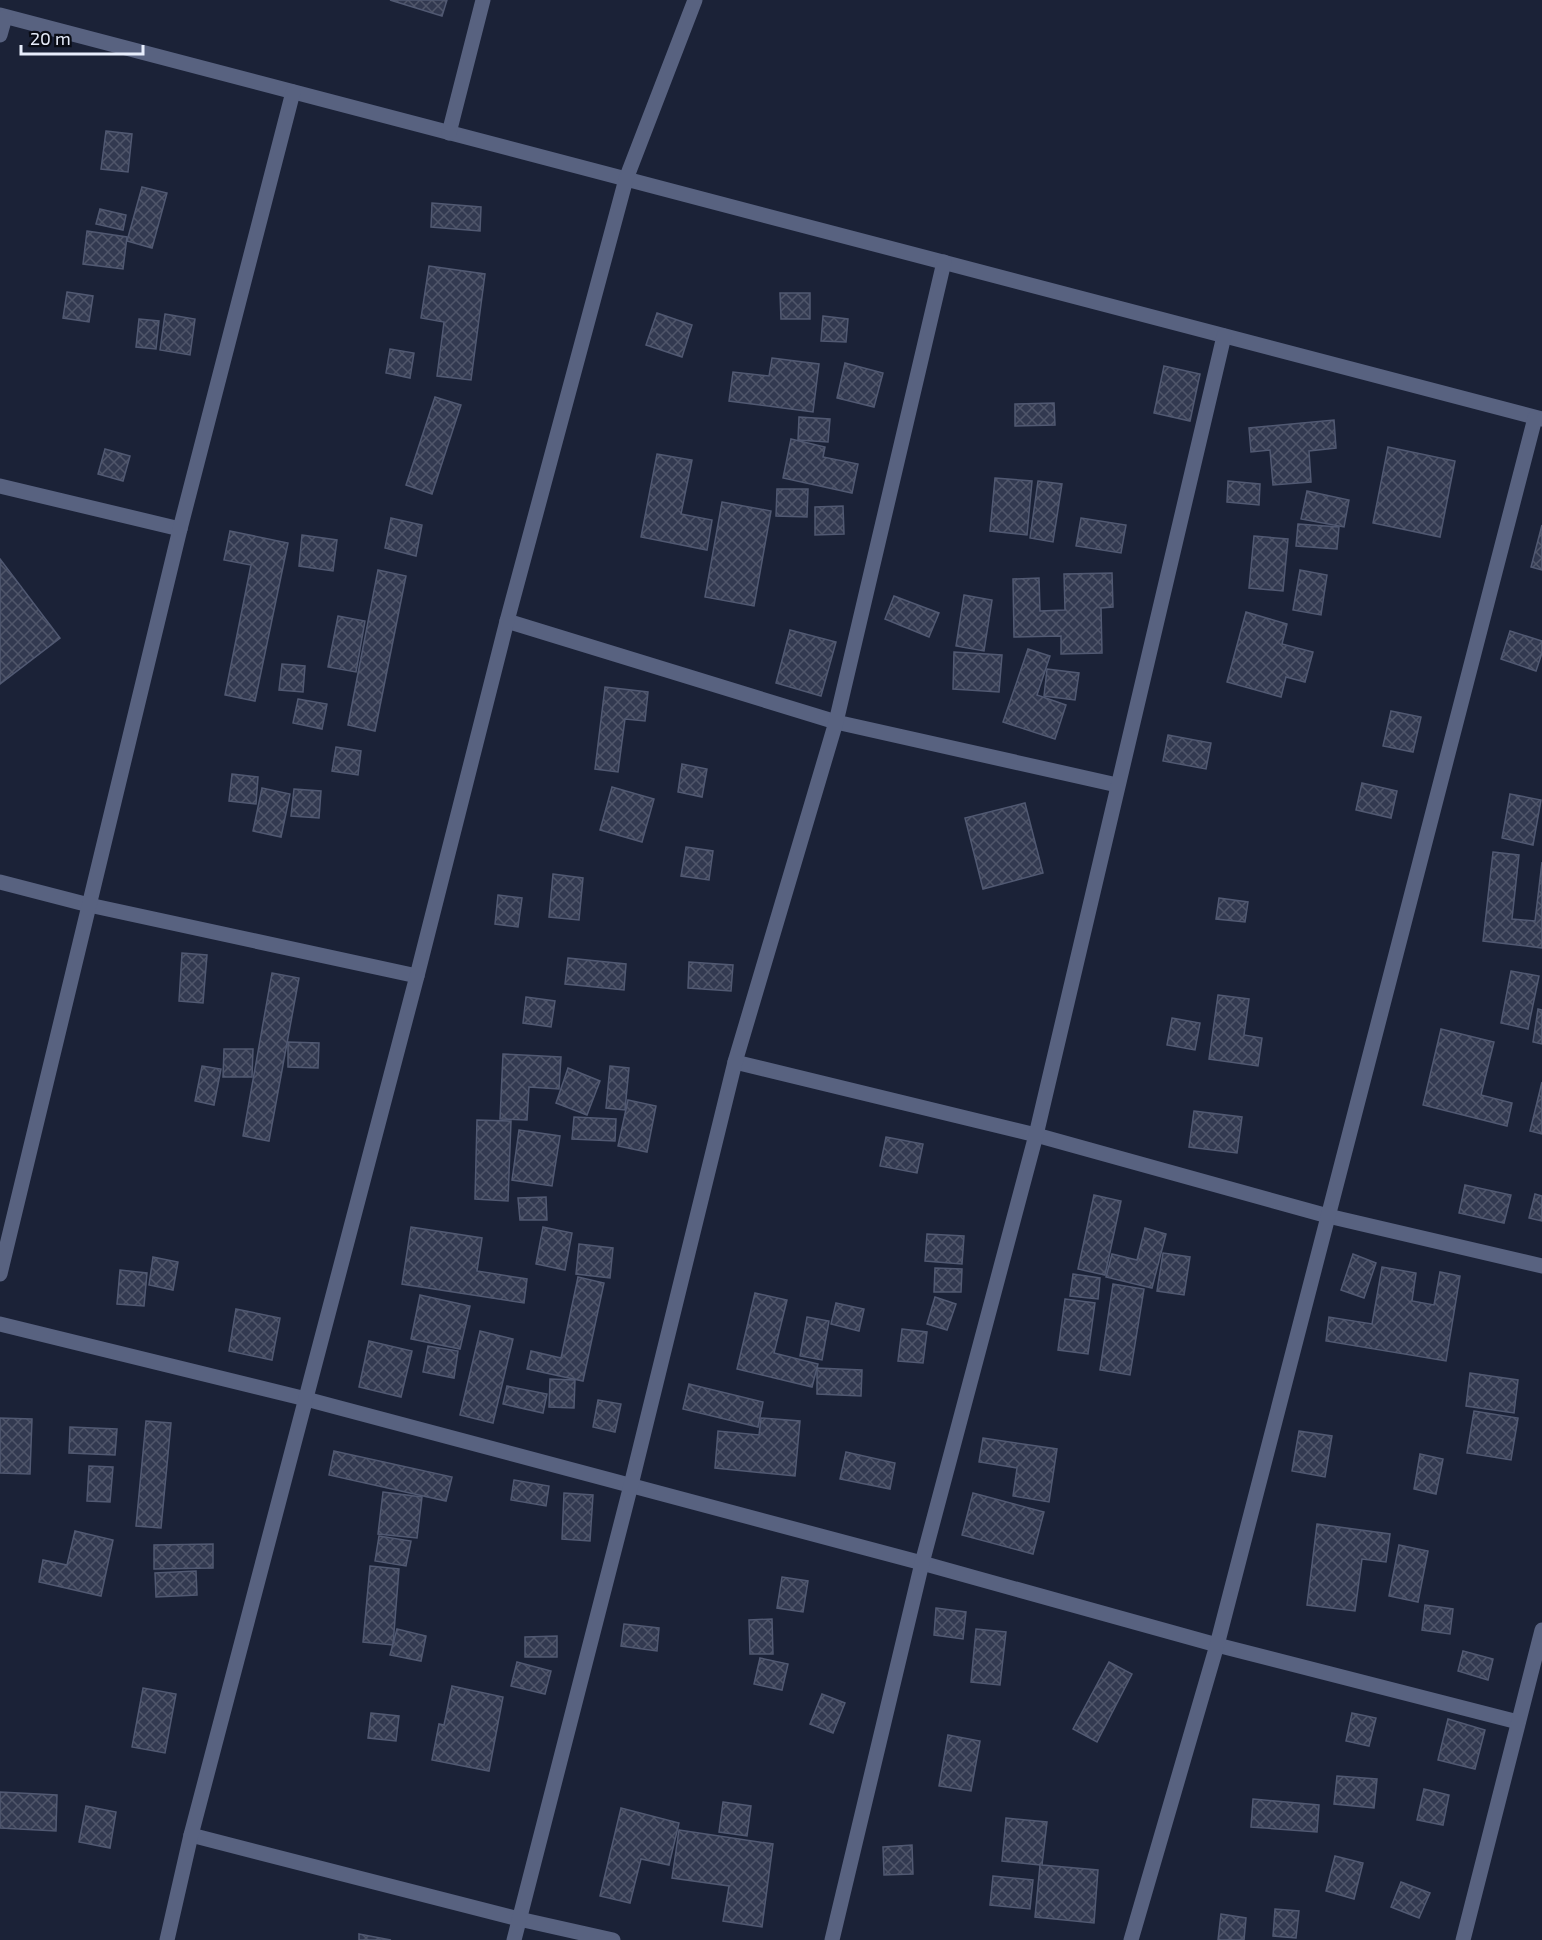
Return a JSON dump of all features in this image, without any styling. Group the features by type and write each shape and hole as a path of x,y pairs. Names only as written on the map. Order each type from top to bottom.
{"street":[{"path":"449,133 483,0"},
{"path":"167,1940 191,1835 417,976 507,621 626,179 695,0"},
{"path":"0,35 2,16 1539,418 1217,1645 1131,1940"},
{"path":"0,1274 180,529 293,92"},
{"path":"514,1940 631,1485 735,1062 836,722 944,262"},
{"path":"832,1940 922,1563 1036,1135 1224,336"},
{"path":"0,486 180,529"},
{"path":"507,621 836,722 1117,785"},
{"path":"0,882 89,905 417,976"},
{"path":"735,1062 1036,1135 1328,1216 1542,1266"},
{"path":"0,1324 306,1399 922,1563 1217,1645 1518,1722"},
{"path":"1463,1940 1542,1630"},
{"path":"191,1835 519,1919 613,1940"}],"building":[{"path":"390,0 447,0 442,16"},
{"path":"106,131 132,134 128,172 101,169"},
{"path":"142,187 167,193 152,248 127,241"},
{"path":"432,203 481,207 480,231 431,227"},
{"path":"100,209 126,215 123,230 96,224"},
{"path":"87,231 127,237 123,269 83,264"},
{"path":"429,266 485,274 471,380 437,376 444,322 421,318"},
{"path":"67,292 93,296 89,322 63,318"},
{"path":"780,293 810,293 810,319 781,319"},
{"path":"657,313 692,325 682,357 646,345"},
{"path":"165,314 195,319 190,355 160,350"},
{"path":"823,316 848,319 846,342 821,341"},
{"path":"139,319 159,321 156,349 136,347"},
{"path":"390,349 414,353 410,378 386,373"},
{"path":"772,358 819,364 813,412 729,401 733,372 769,376"},
{"path":"845,363 883,373 874,407 837,398"},
{"path":"1164,366 1200,374 1190,421 1154,413"},
{"path":"435,397 461,405 432,494 406,485"},
{"path":"1054,403 1055,425 1015,426 1015,404"},
{"path":"799,417 830,419 828,442 798,440"},
{"path":"1334,420 1336,448 1309,451 1311,482 1273,485 1270,450 1251,452 1249,428"},
{"path":"791,439 825,447 823,457 858,464 852,493 783,478"},
{"path":"1388,447 1455,461 1440,537 1373,523"},
{"path":"105,449 130,456 123,481 98,474"},
{"path":"657,454 692,460 681,514 712,520 707,550 641,537"},
{"path":"995,478 1032,481 1027,535 990,531"},
{"path":"1038,481 1062,484 1053,542 1030,538"},
{"path":"1228,481 1260,484 1259,505 1227,502"},
{"path":"777,489 808,489 807,517 776,516"},
{"path":"1307,491 1349,500 1344,527 1301,519"},
{"path":"722,502 771,511 754,606 705,597"},
{"path":"843,506 844,534 815,535 815,507"},
{"path":"391,518 422,525 416,556 385,548"},
{"path":"1081,518 1126,525 1121,553 1076,546"},
{"path":"1298,524 1339,527 1337,549 1296,546"},
{"path":"1542,525 1542,570 1531,567"},
{"path":"230,531 288,543 255,701 225,695 251,565 224,560"},
{"path":"302,535 337,540 333,571 299,566"},
{"path":"1254,536 1288,539 1283,591 1249,588"},
{"path":"0,559 60,638 0,684"},
{"path":"378,570 406,576 375,731 348,725"},
{"path":"1300,570 1327,575 1321,615 1293,610"},
{"path":"1112,573 1113,607 1101,608 1102,653 1061,654 1061,636 1014,637 1013,579 1039,578 1040,611 1065,610 1064,574"},
{"path":"964,595 992,600 984,651 956,646"},
{"path":"894,596 939,613 929,637 885,619"},
{"path":"1246,612 1287,624 1282,644 1313,652 1305,682 1286,677 1281,697 1227,682"},
{"path":"338,616 365,621 356,672 328,667"},
{"path":"790,630 836,642 821,696 776,683"},
{"path":"1510,631 1542,641 1542,653 1536,671 1501,659"},
{"path":"1028,649 1050,656 1037,695 1066,705 1055,739 1003,722"},
{"path":"954,652 1002,655 999,692 953,689"},
{"path":"282,664 305,666 303,692 279,690"},
{"path":"1047,669 1079,673 1075,700 1044,696"},
{"path":"605,687 648,692 645,721 625,719 618,772 595,769"},
{"path":"298,699 327,704 322,729 293,723"},
{"path":"1391,711 1421,717 1413,752 1383,746"},
{"path":"1168,735 1211,743 1206,769 1163,761"},
{"path":"336,747 361,751 358,775 332,771"},
{"path":"682,764 707,769 702,797 678,792"},
{"path":"232,774 258,777 256,804 229,801"},
{"path":"1362,783 1397,791 1391,818 1356,810"},
{"path":"612,787 654,799 642,842 600,830"},
{"path":"262,788 290,794 281,837 253,831"},
{"path":"294,789 321,791 319,818 291,816"},
{"path":"1510,794 1541,800 1533,845 1502,838"},
{"path":"1025,803 1043,873 983,889 965,818"},
{"path":"686,847 713,851 709,880 681,876"},
{"path":"1493,852 1519,855 1512,919 1535,921 1542,862 1542,948 1483,941"},
{"path":"553,874 583,878 579,920 549,917"},
{"path":"498,895 522,898 518,927 495,924"},
{"path":"1219,898 1248,902 1245,922 1216,919"},
{"path":"182,953 207,955 203,1003 179,1001"},
{"path":"568,958 626,964 624,990 565,984"},
{"path":"689,962 733,965 731,991 688,988"},
{"path":"1511,971 1539,976 1528,1029 1501,1023"},
{"path":"272,973 299,978 269,1141 243,1136"},
{"path":"1218,995 1249,999 1244,1035 1262,1038 1258,1066 1209,1059"},
{"path":"526,997 555,1001 551,1027 523,1023"},
{"path":"1538,1009 1542,1010 1542,1044 1533,1042"},
{"path":"1172,1018 1200,1023 1195,1050 1167,1045"},
{"path":"1441,1029 1494,1042 1481,1095 1512,1103 1507,1126 1423,1105"},
{"path":"288,1042 319,1043 318,1068 288,1067"},
{"path":"224,1049 253,1049 252,1077 223,1077"},
{"path":"503,1054 561,1057 559,1089 529,1087 527,1120 500,1119"},
{"path":"202,1066 221,1069 214,1105 195,1101"},
{"path":"610,1066 629,1068 625,1110 606,1108"},
{"path":"568,1068 600,1081 587,1115 556,1103"},
{"path":"1542,1082 1542,1134 1530,1131"},
{"path":"628,1100 656,1106 647,1152 618,1146"},
{"path":"1194,1111 1242,1117 1237,1153 1189,1147"},
{"path":"574,1117 616,1119 615,1141 572,1139"},
{"path":"477,1120 511,1121 508,1201 475,1199"},
{"path":"519,1130 560,1136 552,1186 512,1180"},
{"path":"886,1137 923,1144 917,1173 880,1166"},
{"path":"1465,1185 1511,1195 1504,1223 1459,1213"},
{"path":"1535,1194 1542,1196 1542,1221 1529,1218"},
{"path":"1094,1195 1121,1201 1105,1275 1078,1269"},
{"path":"546,1197 547,1220 520,1220 518,1198"},
{"path":"411,1227 482,1238 477,1271 527,1279 524,1303 402,1284"},
{"path":"543,1227 572,1233 565,1270 536,1264"},
{"path":"1145,1228 1166,1234 1152,1288 1106,1277 1112,1254 1137,1260"},
{"path":"927,1234 964,1236 962,1264 925,1261"},
{"path":"579,1244 613,1248 610,1278 576,1274"},
{"path":"1163,1253 1190,1257 1184,1295 1157,1291"},
{"path":"1353,1254 1376,1263 1364,1298 1341,1290"},
{"path":"153,1257 178,1262 173,1290 149,1285"},
{"path":"1382,1267 1416,1273 1412,1301 1434,1305 1440,1272 1460,1276 1446,1361 1326,1341 1329,1317 1372,1324"},
{"path":"935,1268 962,1269 961,1292 934,1292"},
{"path":"120,1270 147,1273 144,1306 117,1304"},
{"path":"1073,1274 1100,1278 1098,1299 1070,1296"},
{"path":"578,1277 604,1283 583,1381 527,1369 531,1351 561,1358"},
{"path":"1113,1284 1144,1289 1130,1375 1100,1370"},
{"path":"755,1293 787,1300 774,1353 818,1364 812,1387 737,1369"},
{"path":"420,1295 470,1306 460,1349 411,1339"},
{"path":"935,1297 956,1304 947,1330 927,1324"},
{"path":"1065,1299 1095,1303 1088,1354 1058,1350"},
{"path":"836,1303 864,1309 859,1331 831,1324"},
{"path":"236,1309 280,1318 272,1360 229,1351"},
{"path":"807,1317 829,1321 822,1360 800,1356"},
{"path":"902,1329 927,1332 923,1363 898,1361"},
{"path":"480,1331 513,1339 493,1423 460,1415"},
{"path":"369,1341 412,1351 401,1397 359,1387"},
{"path":"428,1346 458,1351 454,1378 423,1372"},
{"path":"817,1368 862,1370 861,1396 817,1394"},
{"path":"1470,1373 1518,1380 1514,1413 1466,1406"},
{"path":"550,1379 575,1380 574,1408 549,1407"},
{"path":"689,1384 763,1402 758,1427 683,1409"},
{"path":"507,1386 547,1394 543,1413 503,1404"},
{"path":"598,1400 621,1404 615,1432 593,1427"},
{"path":"1474,1411 1518,1418 1511,1460 1467,1453"},
{"path":"0,1418 32,1419 30,1474 0,1473"},
{"path":"761,1418 800,1421 795,1476 715,1468 718,1431 759,1435"},
{"path":"146,1421 171,1423 161,1528 136,1526"},
{"path":"70,1427 117,1429 115,1455 69,1453"},
{"path":"1299,1431 1332,1436 1325,1477 1292,1471"},
{"path":"983,1438 1057,1449 1049,1502 1013,1496 1017,1468 979,1462"},
{"path":"334,1451 452,1477 446,1501 329,1475"},
{"path":"846,1452 895,1463 890,1489 840,1479"},
{"path":"1420,1454 1443,1459 1436,1494 1414,1489"},
{"path":"89,1466 113,1467 110,1502 87,1501"},
{"path":"514,1480 549,1486 546,1506 511,1500"},
{"path":"383,1492 422,1497 417,1538 378,1534"},
{"path":"564,1493 593,1495 590,1541 562,1539"},
{"path":"973,1493 1044,1512 1033,1554 962,1535"},
{"path":"1317,1524 1390,1534 1386,1562 1362,1559 1355,1611 1307,1605"},
{"path":"75,1531 113,1540 101,1596 39,1582 43,1560 67,1565"},
{"path":"379,1536 411,1541 406,1566 375,1561"},
{"path":"213,1544 213,1568 154,1569 154,1545"},
{"path":"1399,1545 1428,1551 1418,1602 1389,1596"},
{"path":"370,1566 399,1569 393,1645 363,1642"},
{"path":"196,1571 197,1595 156,1597 155,1573"},
{"path":"782,1577 808,1581 803,1612 777,1608"},
{"path":"1425,1605 1453,1609 1450,1634 1422,1630"},
{"path":"936,1608 966,1612 963,1639 934,1635"},
{"path":"772,1619 773,1654 750,1654 749,1620"},
{"path":"624,1624 659,1628 657,1651 621,1646"},
{"path":"397,1629 426,1636 421,1661 390,1655"},
{"path":"976,1629 1006,1632 1000,1685 971,1682"},
{"path":"557,1636 557,1657 525,1657 525,1637"},
{"path":"1463,1651 1493,1659 1488,1680 1458,1671"},
{"path":"760,1658 788,1664 782,1690 754,1684"},
{"path":"517,1662 551,1671 545,1694 511,1686"},
{"path":"1109,1662 1132,1674 1097,1742 1073,1729"},
{"path":"452,1686 503,1697 489,1771 432,1760 439,1724 444,1725"},
{"path":"143,1688 176,1694 165,1753 132,1747"},
{"path":"822,1694 845,1703 833,1733 810,1724"},
{"path":"371,1713 399,1716 396,1741 368,1738"},
{"path":"1352,1713 1376,1718 1369,1746 1346,1741"},
{"path":"1448,1719 1485,1730 1475,1769 1438,1760"},
{"path":"948,1735 980,1741 971,1791 939,1786"},
{"path":"1337,1776 1377,1779 1374,1808 1334,1804"},
{"path":"1424,1789 1449,1795 1443,1825 1417,1820"},
{"path":"0,1792 57,1795 56,1831 0,1828"},
{"path":"1253,1799 1319,1805 1317,1832 1251,1827"},
{"path":"723,1802 751,1806 747,1836 719,1832"},
{"path":"86,1806 116,1812 110,1848 79,1842"},
{"path":"621,1808 679,1823 669,1865 641,1859 630,1903 600,1896"},
{"path":"1006,1818 1047,1822 1042,1865 1098,1870 1094,1923 1035,1917 1040,1865 1002,1861"},
{"path":"679,1830 773,1844 762,1927 723,1921 729,1886 672,1878"},
{"path":"912,1845 913,1874 884,1875 883,1847"},
{"path":"1335,1856 1363,1863 1354,1899 1326,1891"},
{"path":"993,1876 1033,1880 1030,1909 990,1905"},
{"path":"1401,1882 1430,1893 1419,1918 1391,1907"},
{"path":"1275,1909 1299,1911 1296,1938 1273,1936"},
{"path":"1221,1914 1246,1918 1244,1940 1218,1940"},
{"path":"359,1934 391,1940 359,1940"}]}
